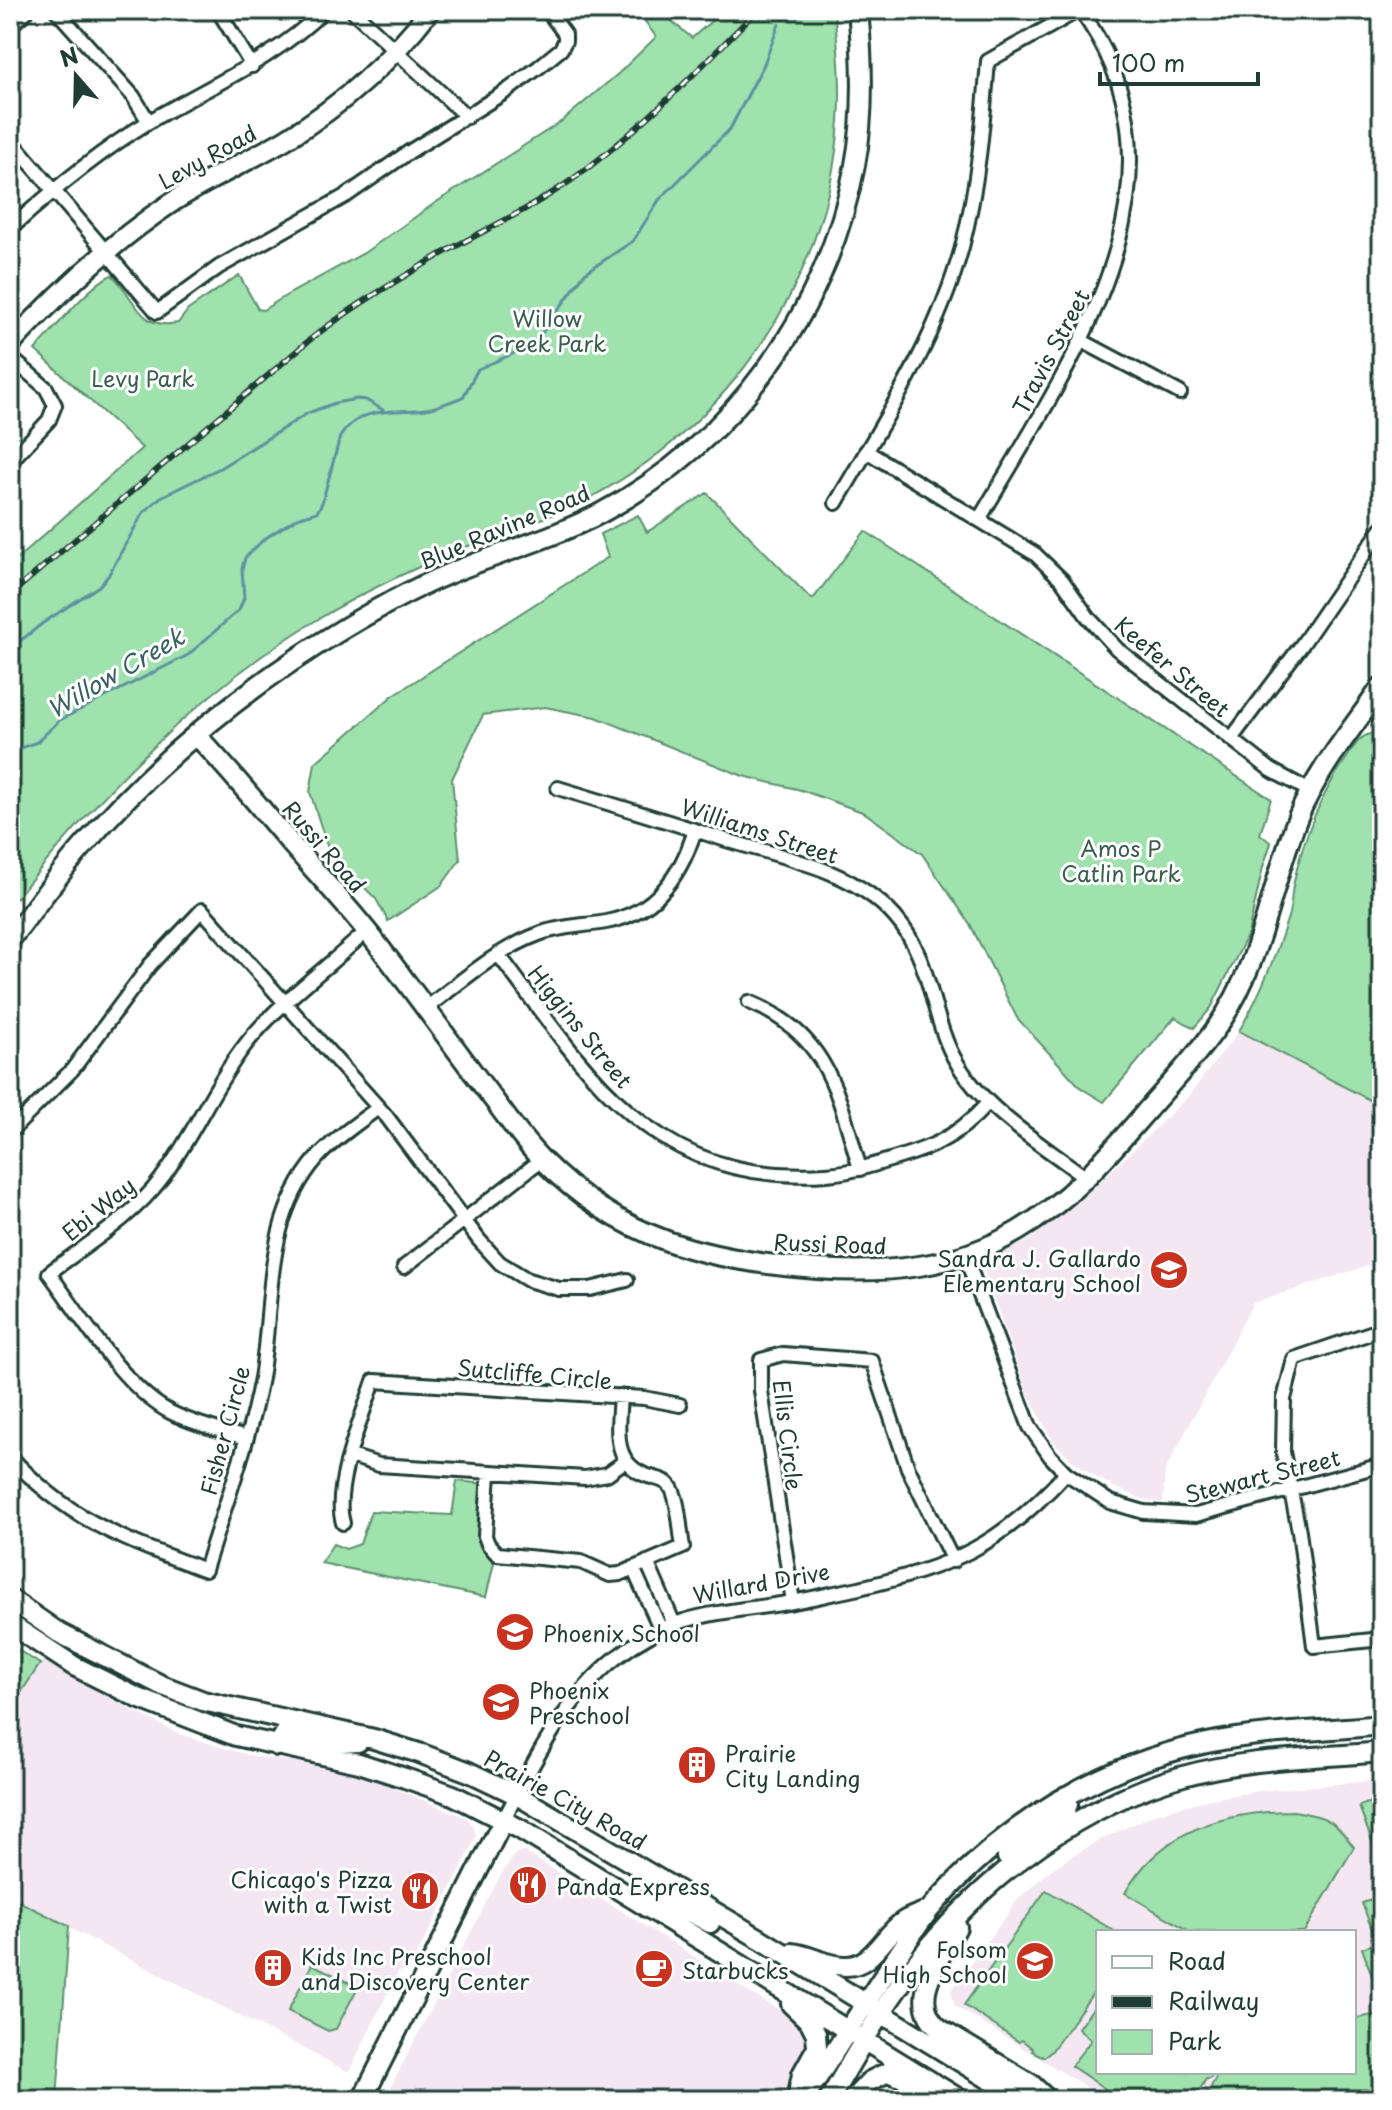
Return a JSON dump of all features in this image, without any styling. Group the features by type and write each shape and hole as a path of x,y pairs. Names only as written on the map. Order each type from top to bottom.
{"main road":[{"name":"Levy Road","path":"10,345 48,304 106,250 175,200 311,123 364,82 396,51 430,10"},
{"name":"Blue Ravine Road","path":"10,940 81,848 126,800 196,735 274,674 384,604 460,569 579,524 622,501 683,458 735,408 767,369 798,320 838,231 855,164 860,123 862,63 858,10"},
{"name":"Russi Road","path":"196,735 367,931 541,1160 571,1186 616,1217 677,1246 769,1266 852,1271 937,1264 965,1256 1021,1230 1086,1178 1201,1049 1232,1004 1254,956 1286,848 1310,791 1372,714 1382,686"},
{"name":"Prairie City Road","path":"10,1599 59,1633 161,1685 203,1701 373,1739 434,1758 517,1795 1023,2100"},
{"path":"10,1624 74,1666 138,1698 236,1736 359,1763 453,1795 503,1821 764,1977 961,2100"},
{"path":"800,2100 857,2034 930,1910 986,1853 1033,1816 1066,1796 1145,1760 1199,1744 1243,1737 1382,1725"},
{"path":"277,1746 286,1732 333,1743 373,1739"},
{"path":"873,2010 977,1896 1068,1827 1128,1795 1217,1768 1250,1762 1382,1752"},
{"path":"1048,2100 1031,2084 940,2029 928,2018 923,2007 924,1993 930,1979 988,1875 997,1864 1066,1811 1066,1796"},
{"name":"Willard Drive","path":"362,2100 503,1821"},
{"path":"646,1907 654,1898 662,1897 713,1924 737,1925"},
{"path":"781,1952 807,1954 827,1964 854,1966 868,1960 904,1921 930,1910"},
{"path":"764,1977 810,2022 816,2034 817,2047 802,2074 800,2100"},
{"path":"829,2100 857,2034"},
{"path":"852,2100 870,2081 888,2072 955,2100"}],"street":[{"path":"10,26 28,10"},
{"path":"56,10 133,96 149,122"},
{"path":"218,10 252,66"},
{"path":"10,229 86,164 149,122 252,66 295,36 324,10"},
{"path":"352,10 467,117"},
{"path":"10,139 157,312 219,267 347,195 467,117 561,49 565,34 547,10"},
{"path":"836,503 932,330 961,251 977,173 988,61 1079,10"},
{"name":"Travis Street","path":"980,518 1082,341 1108,282 1120,243 1125,216 1128,129 1114,71 1090,23 1079,10"},
{"path":"1082,341 1180,393"},
{"path":"10,357 46,388 55,405 53,414 10,462"},
{"name":"Keefer Street","path":"866,451 1035,554 1050,567 1110,642 1271,770 1310,791"},
{"path":"1231,739 1301,646 1382,528"},
{"name":"Williams Street","path":"558,788 838,875 868,893 894,916 915,945 923,961 949,1048 969,1080 988,1103 1086,1178"},
{"path":"425,1009 498,954 539,934 620,919 647,905 678,873 695,830"},
{"path":"10,1132 72,1070 150,965 202,910 378,1108 494,1257 528,1280 551,1287 576,1290 627,1280"},
{"name":"Ebi Way","path":"246,1438 186,1419 151,1400 126,1375 49,1273 148,1195 174,1160 234,1059 264,1023 367,931"},
{"name":"Higgins Street","path":"498,954 603,1089 658,1135 698,1156 749,1170 814,1176 860,1169 939,1144 968,1125 988,1103"},
{"path":"749,1002 787,1022 819,1054 836,1088 860,1169"},
{"name":"Fisher Circle","path":"10,1456 43,1490 88,1522 120,1538 205,1570 246,1438 261,1375 275,1244 288,1204 319,1156 378,1108"},
{"path":"404,1267 541,1160"},
{"name":"Stewart Street","path":"965,1256 1026,1419 1039,1442 1066,1473 1110,1502 1161,1515 1214,1512 1382,1465"},
{"path":"1382,1329 1294,1359 1282,1422 1283,1452 1299,1531 1314,1646 1382,1639"},
{"name":"Ellis Circle","path":"793,1602 761,1391 761,1360 783,1354 872,1361 908,1468 953,1561"},
{"name":"Sutcliffe Circle","path":"351,1456 374,1381 620,1396 618,1438 625,1461"},
{"path":"620,1396 680,1405"},
{"path":"343,1523 339,1500 351,1456 379,1465 592,1478 613,1471 625,1461 637,1472 663,1480 672,1489 683,1547 610,1575 586,1562 497,1554 485,1536 489,1473"},
{"name":"Willard Drive","path":"503,1821 561,1720 581,1693 617,1658 661,1630 718,1611 793,1602 908,1577 953,1561 978,1549 1011,1526 1066,1473"},
{"path":"647,1562 674,1624"},
{"path":"633,1568 661,1630"}],"shaded area":[{"name":"Sandra J. Gallardo Elementary School","path":"1239,1031 1381,1106 1382,1261 1253,1303 1165,1471 1163,1503 1145,1500 1098,1478 1072,1460 1053,1441 1027,1391 982,1266 996,1255 1029,1240 1081,1200 1186,1099"},
{"path":"42,1660 182,1735 251,1756 313,1764 367,1777 467,1818 473,1825 476,1835 472,1846 415,1959 405,1970 398,1972 349,2072 10,1897 10,1710"},
{"name":"Folsom High School","path":"1382,1780 1382,2100 1107,2100 955,2006 951,1991 1020,1897 1053,1868 1098,1841 1155,1814 1206,1800 1258,1791"},
{"path":"523,1851 803,2024 811,2032 811,2055 784,2100 384,2100 500,1876 516,1853"}],"green space":[{"name":"Willow Creek Park","path":"637,10 658,10 692,38 724,10 834,10 840,107 831,181 815,238 791,293 761,344 725,391 683,434 636,470 572,507 442,557 356,598 270,650 228,681 113,787 10,906 10,565 142,448 35,350 83,298 112,275 146,317 154,322 178,323 188,310 239,275 258,309 263,310 364,253 562,121 619,73 656,37"},
{"name":"Amos P Catlin Park","path":"707,493 810,598 813,599 865,531 1271,799 1260,834 1271,843 1248,934 1211,1008 1194,1028 1175,1017 1104,1102 1081,1088 1017,1018 970,924 922,854 865,813 801,790 743,776 596,717 545,707 483,715 452,779 460,860 441,886 388,921 376,899 329,852 310,792 315,763 392,696 608,557 600,534 638,515 647,532"},
{"path":"1374,733 1382,737 1382,1164 1381,1106 1239,1031 1278,947 1308,831 1330,785 1356,744 1361,738"},
{"path":"457,1481 485,1484 484,1542 494,1563 486,1597 321,1563 333,1544 346,1549 360,1544 371,1511 452,1515"},
{"path":"10,1645 40,1664 10,1709"},
{"path":"1382,1798 1382,1869 1359,1806"},
{"path":"1294,1811 1329,1821 1354,1847 1305,1930 1188,1930 1125,1893 1157,1853 1176,1839 1220,1820"},
{"path":"1046,1890 1113,1930 1096,1930 1096,1989 1051,2052 1044,2057 964,2005"},
{"path":"1382,1896 1380,1998 1362,1948 1377,1943 1362,1903"},
{"path":"10,1897 69,1926 57,2100 10,2100"},
{"path":"312,1964 358,1987 336,2029 328,2031 288,2011"},
{"path":"1096,2005 1096,2074 1214,2074 1206,2079 1194,2100 1122,2100 1071,2066 1091,2040 1078,2028"},
{"path":"1382,2013 1382,2100 1204,2100 1218,2074 1356,2074 1356,2019"}],"waterway":[{"name":"Willow Creek","path":"783,19 791,10"},
{"name":"Willow Creek","path":"10,752 37,742 60,720 188,655 239,610 244,598 242,569 245,558 264,539 297,518 317,512 340,437 357,419 378,412 426,409 463,397 478,369 533,345 585,273 633,241 659,200 730,129 764,64 779,24"},
{"path":"10,649 99,586 108,576 143,513 161,497 220,468 308,413 357,399 366,400 383,410"}],"railway":[{"path":"10,595 312,338 374,295 541,200 598,160 668,99 757,10"}],"place":[{"name":"Sandra J. Gallardo Elementary School","path":"1169,1270"},
{"name":"Phoenix School","path":"515,1632"},
{"name":"Phoenix Preschool","path":"501,1702"},
{"name":"Prairie City Landing","path":"697,1765"},
{"name":"Panda Express","path":"528,1885"},
{"name":"Chicago's Pizza with a Twist","path":"420,1891"},
{"name":"Folsom High School","path":"1035,1961"},
{"name":"Kids Inc Preschool and Discovery Center","path":"273,1968"},
{"name":"Starbucks","path":"654,1969"}],"park label":[{"name":"Levy Park","path":"143,377"}]}
